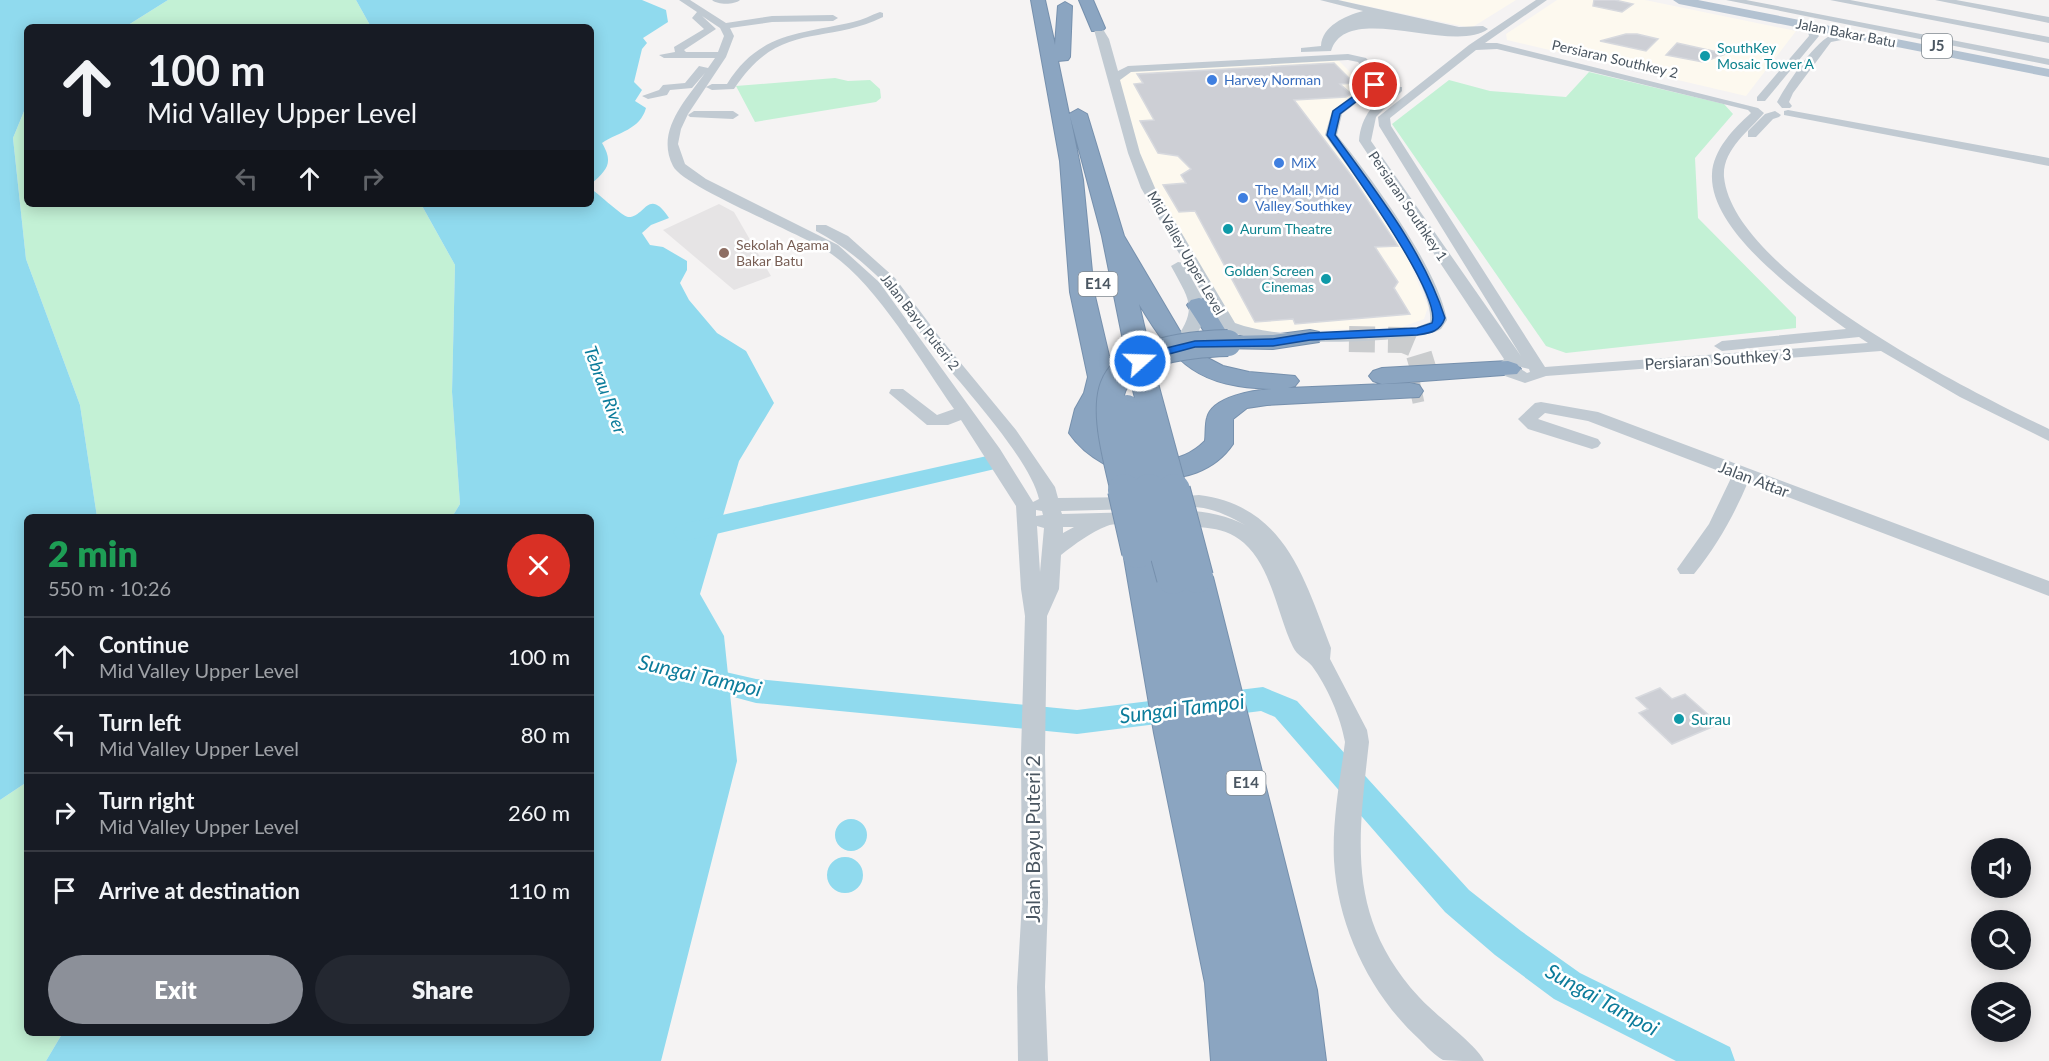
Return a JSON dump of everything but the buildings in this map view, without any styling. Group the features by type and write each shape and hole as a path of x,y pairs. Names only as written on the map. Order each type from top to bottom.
{"highway":[{"path":"1024,0 1028,21 1056,58"},
{"name":"E14","path":"1038,0 1113,236 1145,385 1197,577 1259,987 1259,1061"},
{"path":"1086,0 1097,28"},
{"path":"1056,58 1064,2"},
{"name":"E14","path":"1049,30 1064,2"},
{"name":"E14","path":"1056,58 1069,160 1127,408 1173,578 1259,987 1303,1061"},
{"path":"1069,160 1082,292 1101,377 1097,393 1088,409 1083,433 1105,453 1126,465 1153,470 1180,467 1202,459 1219,444 1220,416 1239,402 1267,397 1410,391"},
{"path":"1113,236 1191,359 1223,376 1276,381 1523,364"},
{"path":"1199,305 1223,338"},
{"path":"1234,1061 1259,987 1172,733 1109,413 1112,389 1130,367 1150,355 1223,338 1273,342 1310,337"}],"main road":[{"name":"Jalan Bakar Batu","path":"1679,0 2049,73"},
{"name":"Jalan Bakar Batu","path":"1706,0 2049,68"}],"street":[{"path":"684,0 724,26 807,18 864,18 882,11 851,26 807,32 768,30"},
{"path":"699,0 738,23"},
{"path":"717,0 735,0"},
{"path":"1313,0 1343,10 1451,32 1469,44"},
{"path":"1325,0 1459,30 1483,29"},
{"path":"1731,0 1811,11 2049,62"},
{"path":"1838,0 2049,40"},
{"path":"1940,0 1994,5 2049,20"},
{"name":"Persiaran Southkey 1","path":"1523,364 1385,126 1384,117 1469,44 1483,29 1522,1 1538,3"},
{"name":"Persiaran Southkey 1","path":"1496,40 1538,3"},
{"path":"682,54 678,49 682,45 711,30 697,18 701,12"},
{"path":"1280,49 1327,49 1325,44 1334,27 1352,16 1371,14"},
{"path":"807,18 807,32"},
{"name":"Jalan Bayu Puteri 2","path":"738,23 741,34 737,49 694,115 684,142 690,156 735,188 843,239 861,253 890,281 942,351 1010,434 1046,488 1053,513 1049,589 1036,616"},
{"path":"1796,23 1812,30 1814,36 1730,166 1729,198 1742,221 1762,246 1789,272 1865,331"},
{"name":"Jalan Bayu Puteri 2","path":"724,26 729,36 715,52 675,129 672,144 679,165 701,182 833,248 874,285 962,412 994,453 1027,513 1031,589 1036,616 1033,753 1035,902 1031,987 1033,1061"},
{"path":"1097,28 1095,34 1108,98 1130,175 1199,305 1197,321 1180,345"},
{"name":"Mid Valley Upper Level","path":"1097,28 1107,51 1111,74 1134,153 1169,226 1229,326 1248,333 1310,337 1430,330 1437,325 1440,318 1429,289 1405,243 1331,135 1336,113 1379,81 1379,78 1362,60 1348,57 1183,67 1132,63 1107,51"},
{"path":"712,87 730,87 736,75 747,65 781,42 807,32"},
{"path":"1725,97 1746,110 1767,108 1783,102 1827,40 1834,37 1857,36"},
{"name":"Persiaran Southkey 2","path":"1469,44 1496,40 1767,108 1817,116"},
{"name":"Persiaran Southkey 1","path":"1436,61 1469,44"},
{"path":"664,55 715,52"},
{"path":"648,96 663,93 667,87 690,85 715,52"},
{"name":"Mid Valley Upper Level","path":"1111,74 1123,70 1132,63 1205,54 1203,61 1183,67"},
{"name":"Persiaran Southkey 1","path":"1342,148 1347,123 1353,110 1376,94 1409,79 1371,113 1366,122 1365,141 1523,364"},
{"path":"1788,93 1793,104 1817,116"},
{"path":"1725,97 1760,96 1767,108 1795,116 1817,116 2049,161"},
{"path":"1767,108 1740,130 1719,164 1719,190 1737,223 1816,319 1818,336 1840,340 1845,344 1842,350 1885,362 2049,436"},
{"path":"694,115 732,116"},
{"path":"1169,226 1175,259"},
{"path":"1769,260 1817,302 1991,409"},
{"name":"Persiaran Southkey 3","path":"1523,364 1865,331"},
{"path":"1889,346 2049,428"},
{"name":"Persiaran Southkey 3","path":"1523,364 1889,346"},
{"path":"897,393 933,421 948,420 962,412"},
{"name":"Jalan Attar","path":"1592,443 1534,425 1527,419 1541,407 1592,416 2049,590"},
{"path":"1687,569 1708,545 1725,515 1742,474"},
{"path":"1027,513 1204,502 1243,516 1262,528 1281,550 1320,648 1319,658 1355,730 1357,742 1347,858 1350,891 1358,920 1378,964 1397,996 1422,1024 1468,1061"},
{"path":"1053,513 1119,519 1203,518 1239,529 1257,542 1269,558 1305,650 1319,658"},
{"path":"1051,553 1080,531 1119,519"}],"shaded area":[{"path":"1339,0 1516,0 1471,28"},
{"path":"1557,0 1645,0 1796,31 1746,96 1507,40 1506,34"},
{"name":"The Mall, Mid Valley Southkey","path":"1337,59 1366,88 1341,105 1329,130 1380,208 1407,256 1428,307 1424,319 1402,327 1272,332 1238,328 1155,193 1137,151 1116,80 1131,70"},
{"name":"Sekolah Agama Bakar Batu","path":"719,204 734,212 771,276 734,290 663,230"}],"green space":[{"path":"168,0 356,0 369,24 130,24"},
{"path":"1589,72 1724,104 1733,114 1695,158 1698,218 1796,317 1796,328 1566,353 1546,346 1392,124 1449,80 1490,91 1566,97"},
{"path":"835,78 848,81 870,80 880,89 881,98 876,102 755,122 736,86"},
{"path":"24,111 24,207 423,207 455,265 452,392 460,504 454,514 97,514 80,405 26,259 13,138"},
{"path":"24,784 24,1036 61,1036 46,1061 0,1061 0,800"}],"water":[{"path":"0,0 168,0 130,24 24,24 24,111 13,138 26,259 80,405 97,514 24,514 24,784 0,800"},
{"path":"356,0 642,0 666,10 668,22 643,38 647,43 642,49 634,82 642,90 635,101 646,108 643,115 634,126 602,143 608,156 607,166 594,181 594,24 369,24"},
{"name":"Tebrau River","path":"594,191 628,217 634,216 651,204 656,204 669,218 651,225 642,233 650,245 663,247 687,261 687,270 680,283 689,300 717,333 746,351 774,403 739,461 700,594 724,636 737,761 661,1061 46,1061 61,1036 594,1036 594,514 454,514 460,504 452,392 455,265 423,207 594,207"},
{"path":"851,819 862,824 867,835 862,846 851,851 840,846 835,835 840,824"},
{"path":"845,857 857,863 863,875 857,887 845,893 833,887 827,875 833,863"}],"waterway":[{"path":"686,532 987,464"},
{"name":"Sungai Tampoi","path":"695,676 756,691 1077,722 1263,699 1286,709 1457,901 1508,943 1567,986 1716,1061"}],"tunnel":[{"path":"1349,339 1404,340 1416,345 1428,384 1424,388 1410,391"}],"place":[{"name":"SouthKey Mosaic Tower A","path":"1705,56"},
{"name":"Harvey Norman","path":"1212,80"},
{"name":"MiX","path":"1279,163"},
{"name":"The Mall, Mid Valley Southkey","path":"1243,198"},
{"name":"Aurum Theatre","path":"1228,229"},
{"name":"Sekolah Agama Bakar Batu","path":"724,253"},
{"name":"Golden Screen Cinemas","path":"1326,279"},
{"name":"Surau","path":"1679,719"}],"route":[{"path":"1140,361 1150,355 1195,344 1273,342 1310,337 1417,332 1430,330 1437,325 1440,318 1436,306 1405,243 1388,215 1331,135 1336,113 1375,85"}]}
